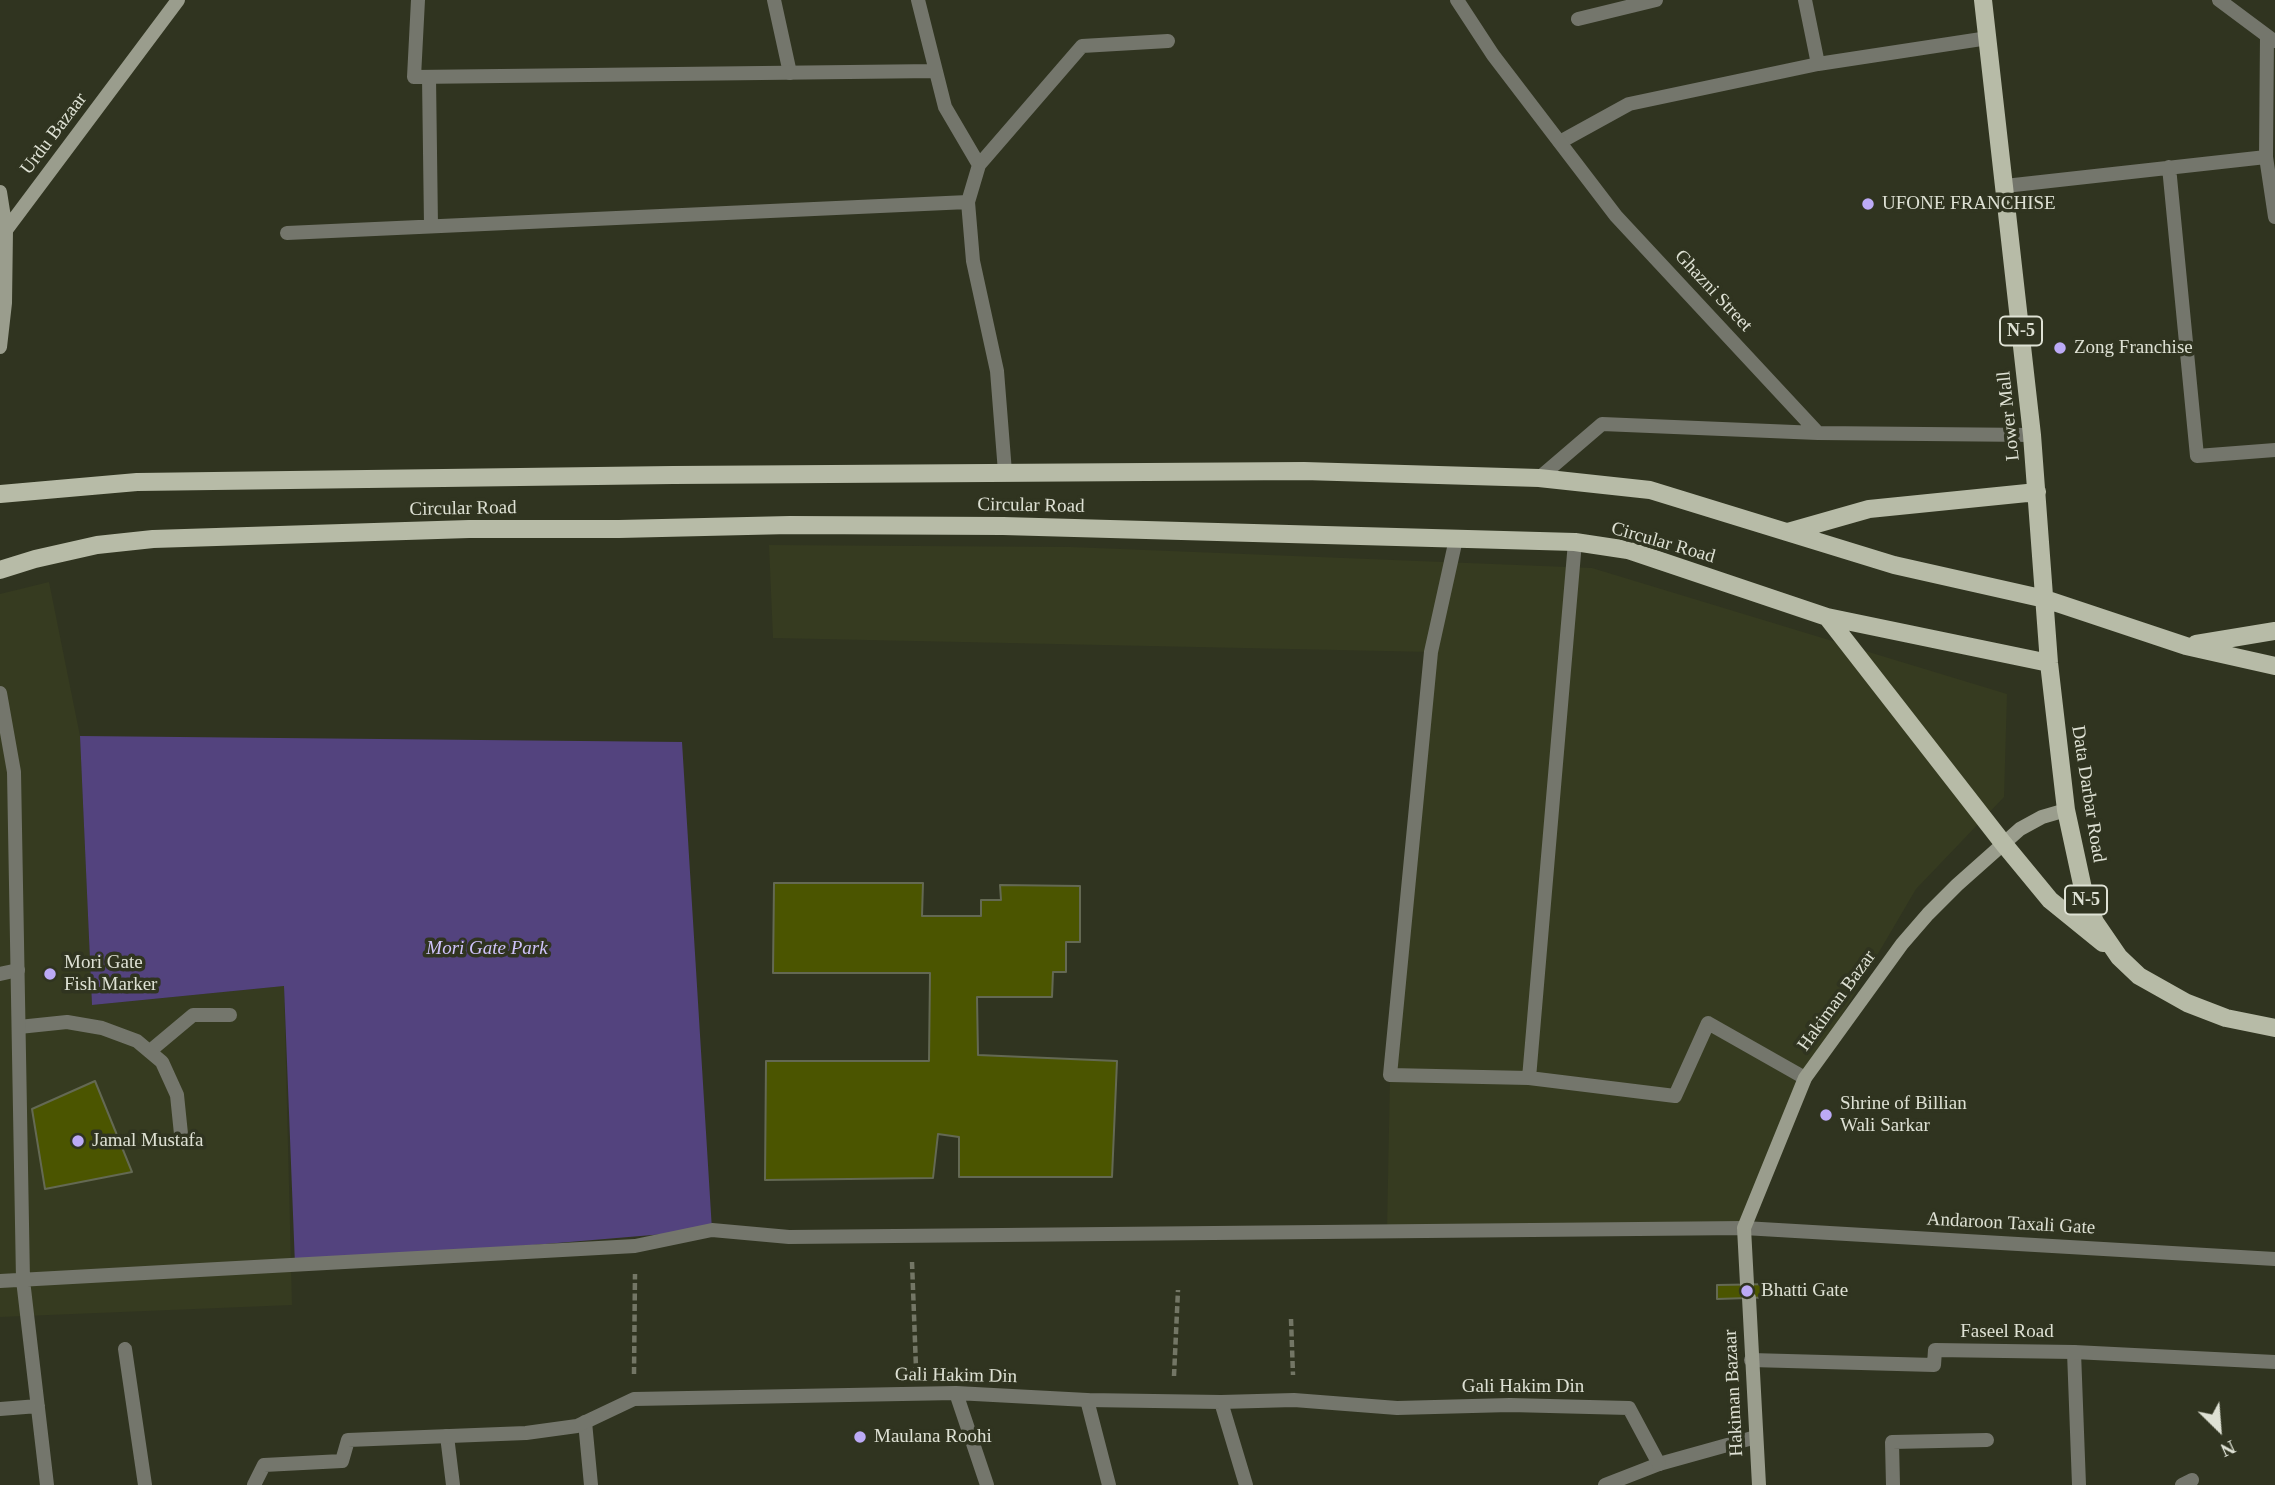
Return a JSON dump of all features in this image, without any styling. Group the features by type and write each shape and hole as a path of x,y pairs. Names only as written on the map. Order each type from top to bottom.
{"main road":[{"name":"Lower Mall","path":"1983,0 2032,435 2049,663"},
{"name":"Circular Road","path":"0,494 137,482 1005,472 1304,471 1539,478 1650,490 1894,565 2045,600 2186,646 2275,666"},
{"path":"1788,532 1868,509 2036,492"},
{"name":"Circular Road","path":"0,570 97,545 153,539 469,529 790,525 1003,526 1575,541 1628,550 1827,617 2049,663"},
{"path":"1827,617 2050,900 2119,957"},
{"path":"2186,646 2275,631"},
{"name":"Data Darbar Road","path":"2049,663 2066,810 2085,898 2095,922 2119,957 2139,976 2187,1003 2226,1017 2275,1028"}],"street":[{"name":"Urdu Bazaar","path":"6,230 178,0"},
{"path":"774,0 790,73"},
{"path":"918,0 945,107 979,165"},
{"name":"Ghazni Street","path":"1457,0 1493,55 1616,216 1818,433"},
{"path":"1578,19 1656,0"},
{"path":"1805,0 1818,64"},
{"path":"2219,0 2271,39 2266,157 2275,218"},
{"path":"415,1 414,77 936,71"},
{"path":"1560,142 1629,104 1818,64 1988,38"},
{"path":"1005,472 997,371 974,261 968,202 979,165 1082,46 1168,41"},
{"path":"429,76 431,226"},
{"path":"2005,186 2266,157"},
{"path":"2169,167 2197,456 2275,450"},
{"path":"0,192 6,230 5,303 0,347"},
{"path":"287,233 968,202"},
{"path":"1539,478 1602,424 1818,433 2032,435"},
{"path":"1456,539 1431,652 1390,1075 1528,1078 1675,1096 1708,1023 1805,1078"},
{"path":"1528,1078 1575,541"},
{"path":"0,693 14,772 23,1280 47,1485"},
{"name":"Hakiman Bazar","path":"1748,1291 1744,1228 1805,1078 1902,944 1957,885 2030,822 2066,810"},
{"path":"0,974 18,970"},
{"path":"150,1051 193,1015 230,1015"},
{"path":"19,1027 67,1022 102,1028 137,1041 162,1062 177,1095 181,1134"},
{"name":"Andaroon Taxali Gate","path":"0,1281 635,1246 712,1230 789,1237 1744,1228 2275,1259"},
{"name":"Hakiman Bazaar","path":"1748,1291 1759,1485"},
{"path":"125,1349 145,1485"},
{"name":"Faseel Road","path":"1751,1360 1934,1365 1935,1350 2074,1352 2275,1362"},
{"path":"2074,1352 2079,1485"},
{"path":"956,1393 987,1485"},
{"name":"Gali Hakim Din","path":"254,1485 264,1465 342,1461 348,1440 526,1433 577,1426 634,1399 956,1393 1087,1400 1294,1400 1397,1408 1510,1405 1629,1408 1659,1464"},
{"path":"1087,1400 1109,1485"},
{"path":"1222,1402 1246,1485"},
{"path":"0,1409 38,1406"},
{"path":"585,1422 592,1485"},
{"path":"447,1436 453,1485"},
{"path":"1605,1485 1659,1464 1756,1437"},
{"path":"1893,1485 1892,1442 1987,1440"}],"path":[{"path":"911,1236 917,1394"},
{"path":"634,1399 635,1246"},
{"path":"1173,1401 1178,1290"},
{"path":"1291,1319 1294,1400"}],"shaded area":[{"path":"769,545 1071,547 1592,568 2007,694 2004,797 1916,889 1805,1078 1744,1228 1387,1232 1390,1075 1431,652 773,638"},
{"path":"49,582 80,736 92,1005 284,986 292,1305 0,1317 0,594"}],"green space":[{"name":"Mori Gate Park","path":"80,736 682,742 712,1230 295,1265 284,986 92,1005"}],"building":[{"path":"774,883 923,883 922,916 981,916 981,900 1001,900 1000,885 1080,886 1080,942 1066,942 1066,972 1053,972 1052,997 977,997 978,1055 1117,1061 1112,1177 959,1177 959,1137 938,1134 933,1178 765,1180 766,1061 929,1061 930,973 773,973"},
{"name":"Jamal Mustafa","path":"95,1081 132,1172 45,1189 32,1109"},
{"name":"Bhatti Gate","path":"1776,1284 1778,1297 1717,1299 1717,1285"}],"place":[{"name":"UFONE FRANCHISE","path":"1868,204"},
{"name":"Zong Franchise","path":"2060,348"},
{"name":"Mori Gate Fish Marker","path":"50,974"},
{"name":"Shrine of Billian Wali Sarkar","path":"1826,1115"},
{"name":"Jamal Mustafa","path":"78,1141"},
{"name":"Bhatti Gate","path":"1747,1291"},
{"name":"Maulana Roohi","path":"860,1437"}]}
